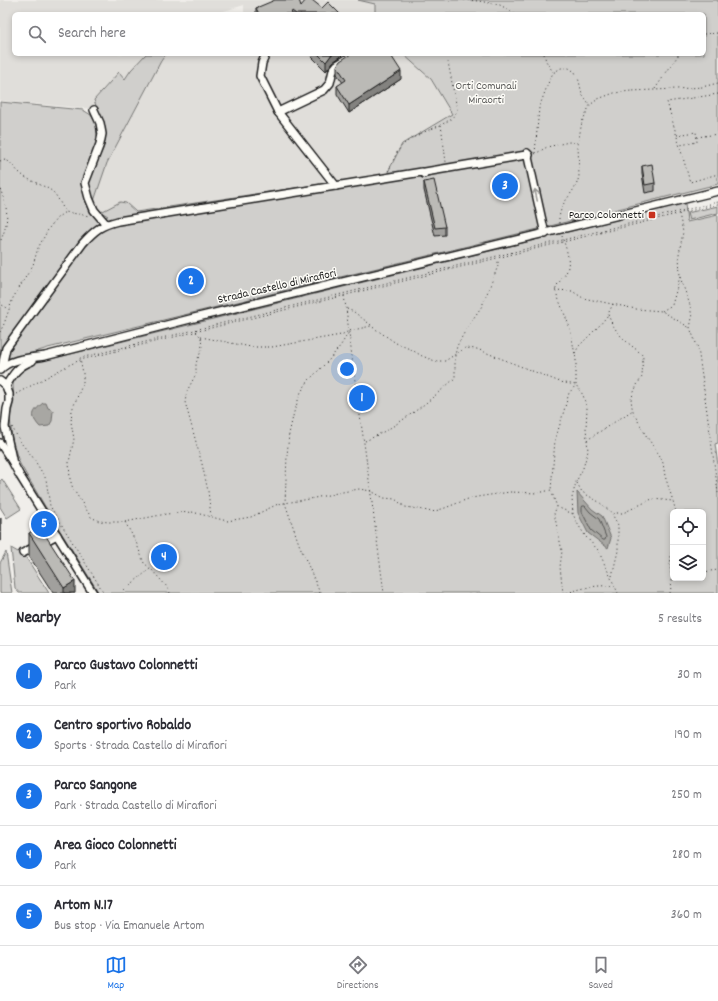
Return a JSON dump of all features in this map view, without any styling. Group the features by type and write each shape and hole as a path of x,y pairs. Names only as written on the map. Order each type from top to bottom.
{"street":[{"path":"265,56 260,76 278,112 336,186"},
{"path":"278,112 324,90 330,83 333,70 337,65 351,56"},
{"path":"94,110 100,124 102,134 100,144 85,183 94,210 106,224"},
{"name":"Strada Castello di Mirafiori","path":"1,369 6,348 83,243 93,232 106,224 118,221 527,156 545,234"},
{"name":"Strada Castello di Mirafiori","path":"1,369 14,361 45,356 202,316 718,192"},
{"path":"6,348 14,361 15,371"},
{"path":"12,461 5,427 10,397 8,389 3,384 25,363 45,356"},
{"path":"0,414 7,409"},
{"path":"0,443 92,593"},
{"path":"23,553 57,535"}],"path":[{"path":"464,0 500,5 512,12"},
{"path":"706,34 718,33"},
{"path":"544,56 546,62 553,73"},
{"path":"655,90 678,56"},
{"path":"388,178 388,171 402,145 421,133 451,119 456,112 457,109 448,62"},
{"path":"578,143 569,142 547,147 535,154 539,108 553,73 561,68 569,68 574,72 579,81 582,94 590,105"},
{"path":"618,593 598,550 586,537 573,514 572,498 576,482 583,468 588,451 586,428 587,408 583,395 576,386 576,360 570,328 555,290 557,283 564,277 568,267 567,252 560,230 559,217 562,206 576,186 579,177 578,143 582,122 590,105 598,99 614,93 702,87 718,83"},
{"path":"718,94 667,102 690,182 718,174"},
{"path":"441,124 447,168"},
{"path":"676,135 696,132 698,142 679,145"},
{"path":"697,137 718,134"},
{"path":"0,161 7,160 20,173 32,181 45,186 54,193 65,212"},
{"path":"0,189 4,199 7,215 5,231 0,242"},
{"path":"343,295 718,203"},
{"path":"0,332 14,298 33,265 38,248 49,228 58,217 65,212 101,218"},
{"path":"678,213 683,232 679,254 680,277 690,305 692,318 690,328 698,348 714,455 718,493"},
{"path":"16,394 69,364 80,360 80,358 498,258 563,241"},
{"path":"364,441 378,435 428,402 455,378 455,355 457,346 468,326 482,306 498,266 498,256"},
{"path":"662,311 672,305 680,277"},
{"path":"555,290 572,291 583,298 636,309 662,311 690,328"},
{"path":"343,295 346,308 384,593"},
{"path":"0,302 9,309"},
{"path":"575,353 579,346 599,326 613,304"},
{"path":"346,308 354,312 396,343 435,361 445,361 465,348 477,349 560,382 576,386"},
{"path":"608,314 610,322 626,341 643,356 642,377 631,399 633,410 663,463 665,476 675,509"},
{"path":"201,337 250,347 272,347 341,335 349,331 371,326"},
{"path":"196,330 201,337 202,349 196,363 196,374 187,391 186,402 208,491 211,516"},
{"path":"320,593 299,544 285,503 286,456 294,412 301,392 309,380 341,345 349,331"},
{"path":"80,360 83,373 83,383 72,410 71,422 74,439 69,462 70,479 73,489 91,517 99,521 125,522 166,514 192,512 227,521 252,517 278,504 359,489 371,491 384,498 395,499 405,507 432,512 477,496 510,492 538,493 551,490"},
{"path":"563,593 560,566 562,551 554,513 557,507 551,490 555,440 569,393 576,386"},
{"path":"587,441 633,410"},
{"path":"12,426 46,479 50,506 104,593"},
{"path":"576,482 582,492 599,502 612,513 618,525 618,551 611,578"},
{"path":"612,513 623,513 652,499 673,501"},
{"path":"557,507 573,514"},
{"path":"125,522 136,542 144,563 168,588 170,593"},
{"path":"124,590 151,569"},
{"path":"706,572 718,570"},
{"path":"670,593 672,581"},
{"path":"567,593 583,588 601,585 615,586"}],"shaded area":[{"path":"0,0 358,0 375,4 375,12 244,12 244,5 221,12 12,12 12,56 145,56 125,79 119,72 94,100 97,107 94,109 0,101"},
{"path":"165,56 405,56 431,79 452,114 402,144 387,174 136,212 126,203 120,202 101,212 98,210 94,201 107,163"}],"green space":[{"name":"Orti Comunali Miraorti","path":"358,0 718,0 718,184 48,348 12,359 0,370 0,102 83,110 91,115 96,123 96,149 83,180 101,218 108,216 101,212 120,202 126,203 136,212 387,174 402,144 452,114 431,79 405,56 706,56 706,12 375,12 375,4"},
{"path":"144,56 165,56 107,163 94,201 88,181 103,149 106,134 94,100 119,72 125,79"},
{"path":"685,203 687,222 718,215 718,443 715,444 718,465 718,593 99,593 49,513 20,464 17,456 12,439 10,417 14,401 13,384 17,374 30,364"},
{"path":"718,206 718,213 689,220 687,213"},
{"path":"2,479 21,509 7,518 0,507 0,481"},
{"path":"11,548 25,556 49,593 19,593 15,588"},
{"path":"6,552 12,593 0,593 0,563"}],"water":[{"path":"43,403 46,403 48,408 53,411 52,421 49,426 40,427 35,420 34,414 36,409"},
{"path":"577,492 592,509 602,516 611,538 608,548 588,533 578,513"}],"building":[{"path":"275,0 299,0 301,6 306,0 312,0 322,8 328,2 338,12 258,12 256,8"},
{"path":"320,56 330,56 326,62"},
{"path":"348,56 391,56 401,71 349,105 337,86 346,80 337,66 340,61"},
{"path":"652,164 655,183 645,185 642,166"},
{"path":"434,180 445,227 435,228 424,182"},
{"path":"40,527 75,581 64,588 29,533"}],"place":[{"name":"Parco Sangone","path":"505,186"},
{"name":"Parco Colonnetti","path":"652,215"},
{"name":"Centro sportivo Robaldo","path":"191,281"},
{"name":"Parco Gustavo Colonnetti","path":"362,398"},
{"name":"Artom N.17","path":"44,524"},
{"name":"Area Gioco Colonnetti","path":"164,557"}]}
